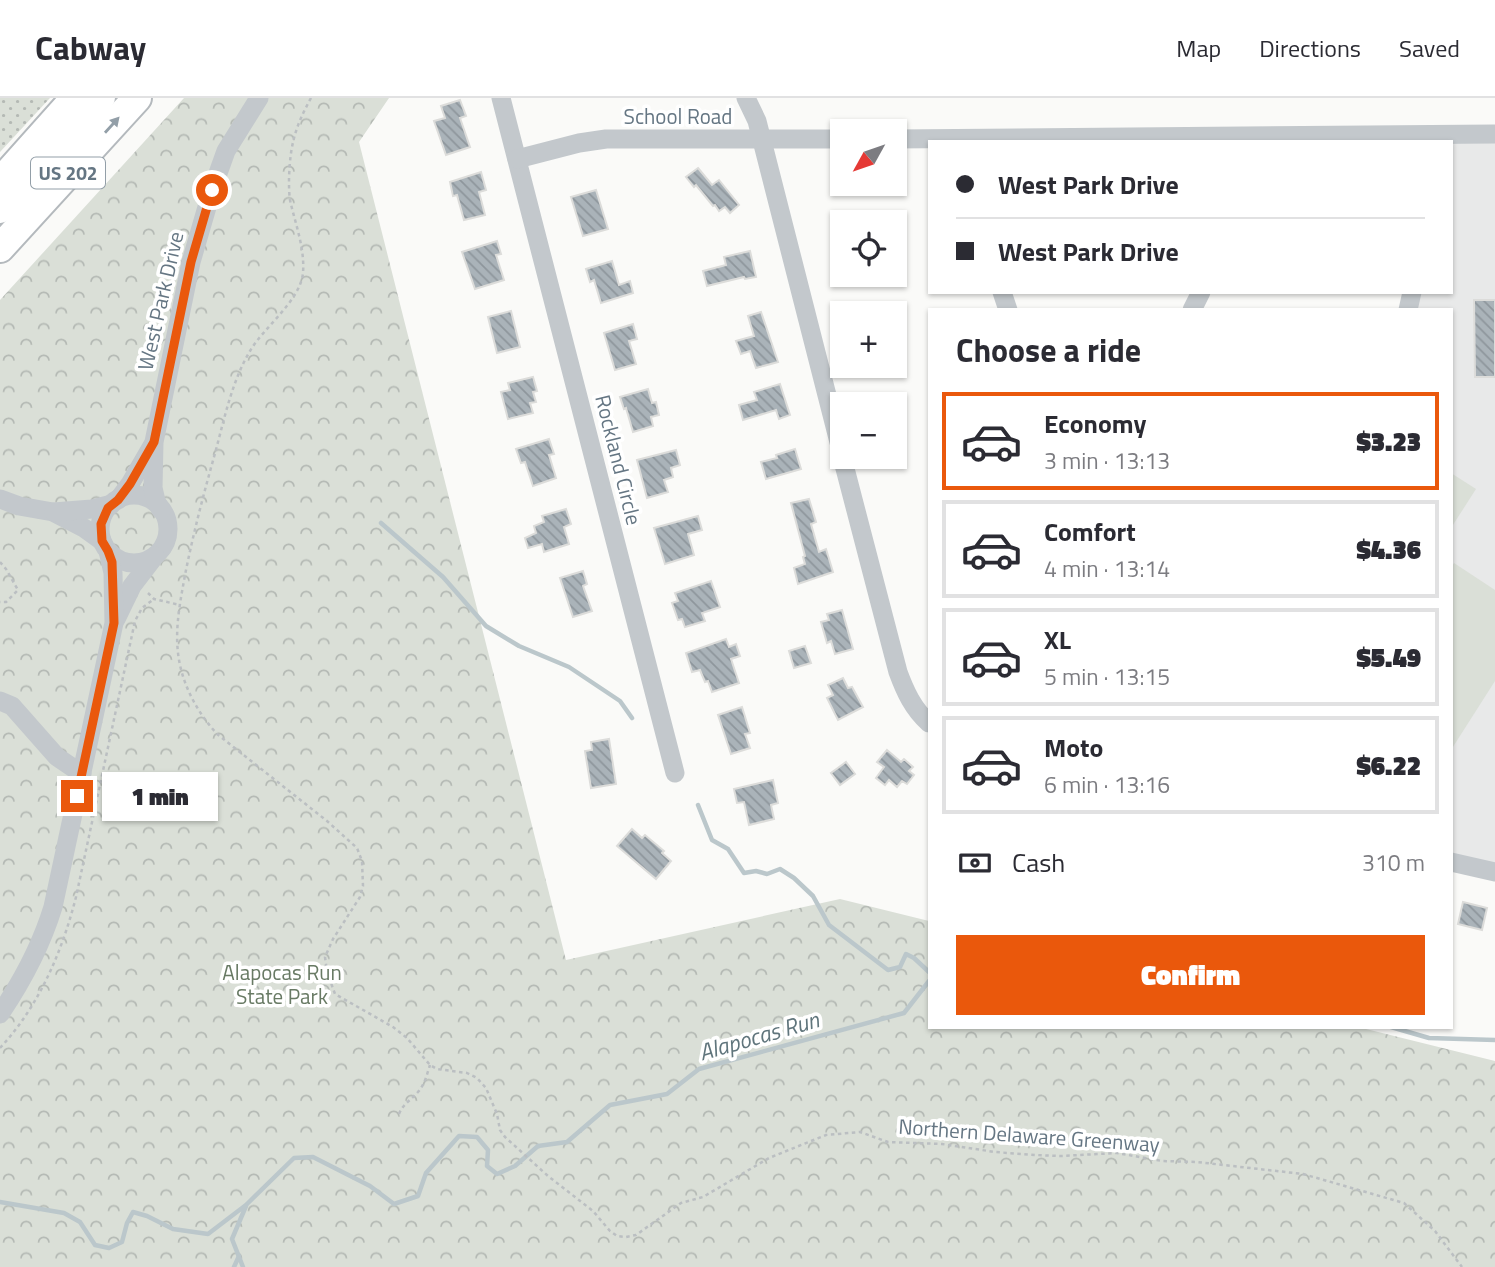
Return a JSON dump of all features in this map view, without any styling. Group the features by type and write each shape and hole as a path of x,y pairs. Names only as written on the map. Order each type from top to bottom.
{"highway":[{"name":"US 202","path":"0,182 75,98"},
{"name":"US 202","path":"0,248 137,98"}],"main road":[{"path":"0,211 103,98"}],"street":[{"name":"West Park Drive","path":"161,510 153,488 154,442 191,262 226,151 259,98"},
{"name":"Rockland Circle","path":"501,98 675,774"},
{"path":"746,98 757,121 830,409"},
{"path":"907,139 1421,139 1495,134"},
{"name":"School Road","path":"517,159 606,139 830,139"},
{"name":"West Park Drive","path":"115,502 130,484 154,442"},
{"path":"845,469 898,672 914,707 928,722"},
{"path":"0,499 19,506 53,512 92,509 132,496 150,500 161,510 167,531 164,543 132,586 114,623"},
{"path":"0,1014 23,977 47,927 58,888 114,623 113,573 100,530 102,518 115,502"},
{"path":"53,512 83,528 117,558 132,563 148,560 157,554"},
{"path":"0,701 12,706 57,757 82,774"},
{"path":"1453,862 1495,873"}],"path":[{"path":"311,98 298,122 290,155 289,196 302,249 303,274 296,294 250,351 234,387 195,526 176,636 183,678 206,721 218,734 357,848 362,860 363,886 325,957 327,972 335,994 393,1027 407,1038 430,1065 423,1085 399,1114"},
{"path":"0,562 18,590 6,602 0,602"},
{"path":"132,586 141,588 154,600 180,605"},
{"name":"Northern Delaware Greenway","path":"430,1065 437,1069 467,1073 477,1078 486,1087 500,1130 505,1137 548,1176 593,1211 617,1236 636,1235 681,1203 704,1197 769,1158 826,1135 860,1132 888,1142 942,1144 1035,1155 1116,1153 1162,1161 1197,1161 1303,1174 1404,1203 1435,1231 1462,1267"}],"shaded area":[{"path":"1495,134 1495,872 1453,862 1453,308 1408,308 1412,294 1453,294 1453,142"}],"green space":[{"path":"0,98 50,98 0,152"},
{"name":"Alapocas Run State Park","path":"184,98 389,98 359,142 566,960 840,899 928,921 928,1029 1366,1029 1495,1061 1495,1267 0,1267 0,300"},
{"path":"1453,474 1476,489 1453,525"},
{"path":"1453,565 1495,590 1495,681 1453,747"}],"building":[{"path":"460,100 466,116 460,118 470,147 446,155 434,121 445,118 441,106"},
{"path":"698,168 712,185 719,180 739,205 730,213 725,207 719,211 713,206 686,177"},
{"path":"481,172 486,190 479,192 485,215 464,220 450,182"},
{"path":"596,190 608,229 583,236 571,197"},
{"path":"497,241 501,254 496,255 504,280 475,289 462,252"},
{"path":"750,251 756,277 744,277 707,286 703,271 726,265 724,257"},
{"path":"612,261 619,285 630,281 633,293 601,303 594,280 590,282 586,269"},
{"path":"1474,300 1495,300 1495,377 1475,377"},
{"path":"511,311 520,347 497,353 488,317"},
{"path":"761,312 778,362 756,368 750,351 741,354 736,341 754,336 748,316"},
{"path":"633,324 637,339 629,341 636,364 615,370 604,333"},
{"path":"533,377 537,391 533,392 536,402 530,403 533,413 508,419 501,392 510,390 508,383"},
{"path":"780,384 790,415 779,419 776,410 743,420 739,405 757,400 754,392"},
{"path":"648,389 652,403 656,402 659,415 651,417 653,426 633,432 620,397"},
{"path":"549,439 554,454 549,455 556,478 533,486 525,462 521,463 516,449"},
{"path":"795,449 801,469 766,479 761,462"},
{"path":"676,450 680,465 671,468 673,477 664,480 668,492 647,498 637,460"},
{"path":"809,499 816,522 811,524 819,552 826,549 833,572 798,584 794,568 805,564 805,556 791,503"},
{"path":"566,509 571,524 564,527 569,544 544,552 542,544 528,548 525,538 536,533 534,526 544,522 542,516"},
{"path":"698,516 702,530 688,534 694,555 665,564 654,528"},
{"path":"583,571 587,584 583,586 592,611 573,617 560,578"},
{"path":"711,581 720,607 702,613 705,621 685,627 682,619 678,620 672,603 678,601 675,593"},
{"path":"842,610 853,649 835,654 831,641 827,643 821,622 829,620 827,614"},
{"path":"726,639 729,647 736,644 740,656 731,659 739,683 712,692 700,670 692,672 686,653"},
{"path":"805,646 811,663 794,668 789,651"},
{"path":"843,678 848,688 852,687 863,707 838,720 827,698 833,695 828,685"},
{"path":"742,707 750,733 745,734 750,748 731,754 718,715"},
{"path":"609,739 616,784 591,788 585,751 592,750 591,742"},
{"path":"887,750 901,762 904,759 913,767 909,771 914,775 907,784 902,781 897,787 889,780 885,785 876,778 884,767 877,762"},
{"path":"846,762 855,774 840,785 831,773"},
{"path":"773,780 778,803 771,805 774,819 749,825 744,802 737,803 734,789"},
{"path":"632,829 642,838 645,835 664,851 662,853 671,861 656,879 617,846"},
{"path":"1463,902 1487,908 1482,930 1458,924"}],"waterway":[{"path":"381,523 443,577 486,626 519,646 569,667 620,701 632,718"},
{"path":"698,805 712,840 728,849 744,873 756,871 767,874 780,869 813,896 829,925 888,970 900,967 906,954 928,971"},
{"name":"Alapocas Run","path":"0,1202 64,1213 80,1222 95,1245 109,1248 122,1242 133,1212 173,1229 208,1234 246,1205 294,1158 313,1157 370,1186 394,1204 418,1196 426,1173 459,1136 477,1137 488,1150 487,1166 497,1174 515,1166 538,1146 567,1142 610,1105 667,1094 699,1069 904,1013 928,982"},
{"name":"Alapocas Run","path":"1398,1029 1429,1038 1495,1040"},
{"path":"243,1267 232,1239 246,1206"},
{"path":"234,1267 239,1256"}],"route":[{"path":"77,796 114,623 112,562 102,541 101,524 104,513 130,484 154,442 191,262 212,190"}]}
